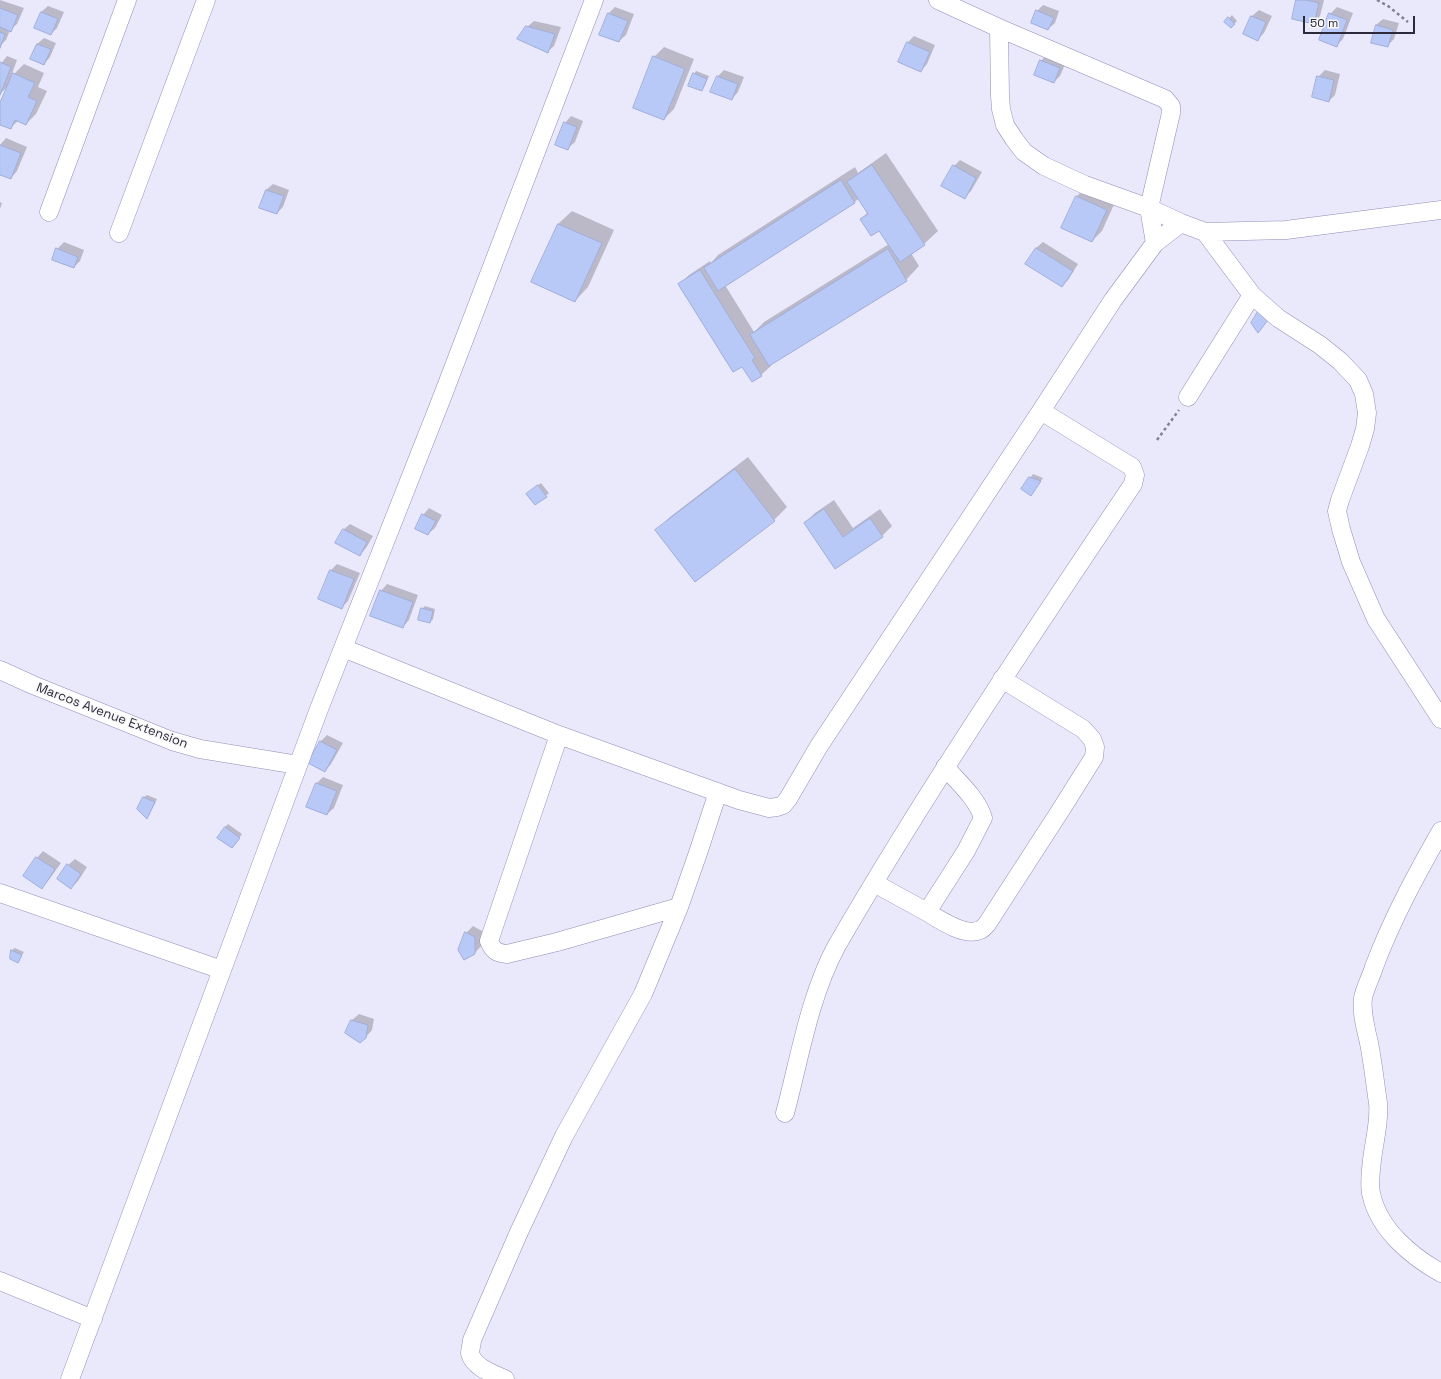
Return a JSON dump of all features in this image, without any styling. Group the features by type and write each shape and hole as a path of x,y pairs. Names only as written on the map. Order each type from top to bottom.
{"street":[{"path":"49,212 127,0"},
{"path":"119,232 206,0"},
{"path":"70,1379 298,765 438,407 594,0"},
{"path":"938,0 999,28 1165,98 1171,106 1172,113 1149,208 1155,243"},
{"path":"999,28 1000,96 1001,109 1005,125 1024,152 1044,166 1085,185 1149,208 1205,232 1286,230 1441,210"},
{"path":"343,648 559,735 718,792 769,808 777,808 783,805 820,746 1113,300 1155,243 1181,223"},
{"path":"1205,232 1252,294 1278,318 1320,345 1340,361 1358,380 1364,394 1367,412 1365,429 1360,446 1337,511 1341,529 1351,562 1376,619 1441,719"},
{"path":"1188,397 1252,294"},
{"path":"785,1113 816,993 826,965 945,767 1002,679 1133,484 1135,475 1132,467 1041,411"},
{"name":"Marcos Avenue Extension","path":"0,670 47,691 172,741 200,749 298,765"},
{"path":"874,883 960,930 973,932 981,930 987,924 1094,757 1095,746 1092,739 1083,729 1002,679"},
{"path":"559,735 489,941 493,950 499,953 507,954 557,942 679,907"},
{"path":"927,912 966,851 983,818 981,809 945,767"},
{"path":"505,1379 486,1370 473,1360 470,1352 472,1340 519,1232 564,1136 643,994 679,907 718,792"},
{"path":"1441,831 1395,916 1363,998 1363,1010 1374,1071 1378,1107 1371,1171 1371,1192 1376,1208 1385,1224 1396,1238 1411,1253 1441,1273"},
{"path":"0,893 222,970"},
{"path":"0,1281 93,1319"}],"path":[{"path":"1377,0 1388,6 1408,22"},
{"path":"1157,440 1188,397"}],"building":[{"path":"1296,0 1306,0 1319,3 1314,24 1292,19"},
{"path":"0,8 18,15 11,32 0,27"},
{"path":"1036,10 1054,18 1048,30 1031,23"},
{"path":"41,12 58,19 51,35 34,28"},
{"path":"608,13 628,21 619,42 599,35"},
{"path":"1329,13 1347,20 1337,47 1319,40"},
{"path":"1251,16 1266,22 1258,41 1243,34"},
{"path":"1228,17 1235,24 1231,28 1224,22"},
{"path":"1376,25 1393,30 1388,47 1371,43"},
{"path":"526,26 555,34 548,53 517,39"},
{"path":"0,32 5,34 0,48"},
{"path":"907,42 930,52 921,72 898,62"},
{"path":"37,44 51,49 44,65 30,59"},
{"path":"653,56 685,69 664,120 633,108"},
{"path":"1040,60 1060,68 1054,83 1034,75"},
{"path":"0,62 11,67 0,95"},
{"path":"13,73 35,83 28,97 37,101 26,125 15,120 11,129 0,125 0,103"},
{"path":"693,73 707,79 702,91 688,86"},
{"path":"717,76 738,84 732,100 710,92"},
{"path":"1317,76 1334,80 1329,102 1312,97"},
{"path":"564,122 577,127 568,150 555,145"},
{"path":"0,145 21,153 11,179 0,175"},
{"path":"872,165 925,245 900,262 879,231 871,236 860,219 868,214 847,182"},
{"path":"953,165 976,178 965,199 941,186"},
{"path":"841,180 855,203 718,291 704,268"},
{"path":"266,190 284,196 277,214 259,208"},
{"path":"1076,196 1107,210 1092,242 1061,228"},
{"path":"558,224 602,243 575,302 531,282"},
{"path":"56,248 78,257 74,268 52,260"},
{"path":"1036,248 1073,271 1062,287 1025,264"},
{"path":"888,249 907,281 769,366 750,335"},
{"path":"700,270 755,358 752,360 762,376 752,382 742,367 733,372 678,284"},
{"path":"1259,310 1268,320 1258,333 1251,323"},
{"path":"735,469 775,521 695,582 655,530"},
{"path":"1029,477 1041,481 1031,496 1021,489"},
{"path":"538,485 547,497 535,505 526,494"},
{"path":"824,509 843,537 870,518 883,537 835,569 804,523"},
{"path":"422,514 436,521 428,535 415,529"},
{"path":"343,529 367,542 360,556 335,543"},
{"path":"330,570 354,579 342,609 318,599"},
{"path":"380,590 413,602 403,628 370,616"},
{"path":"421,608 433,611 430,623 418,620"},
{"path":"320,741 337,750 325,772 308,763"},
{"path":"316,783 337,791 327,815 306,807"},
{"path":"143,797 155,802 147,819 137,809"},
{"path":"225,827 240,838 232,848 217,838"},
{"path":"36,857 55,869 42,889 23,876"},
{"path":"67,864 81,874 71,889 57,879"},
{"path":"465,932 475,937 475,954 464,960 458,950"},
{"path":"11,950 22,955 18,963 10,959"},
{"path":"351,1020 368,1025 366,1038 360,1043 345,1033"}]}
